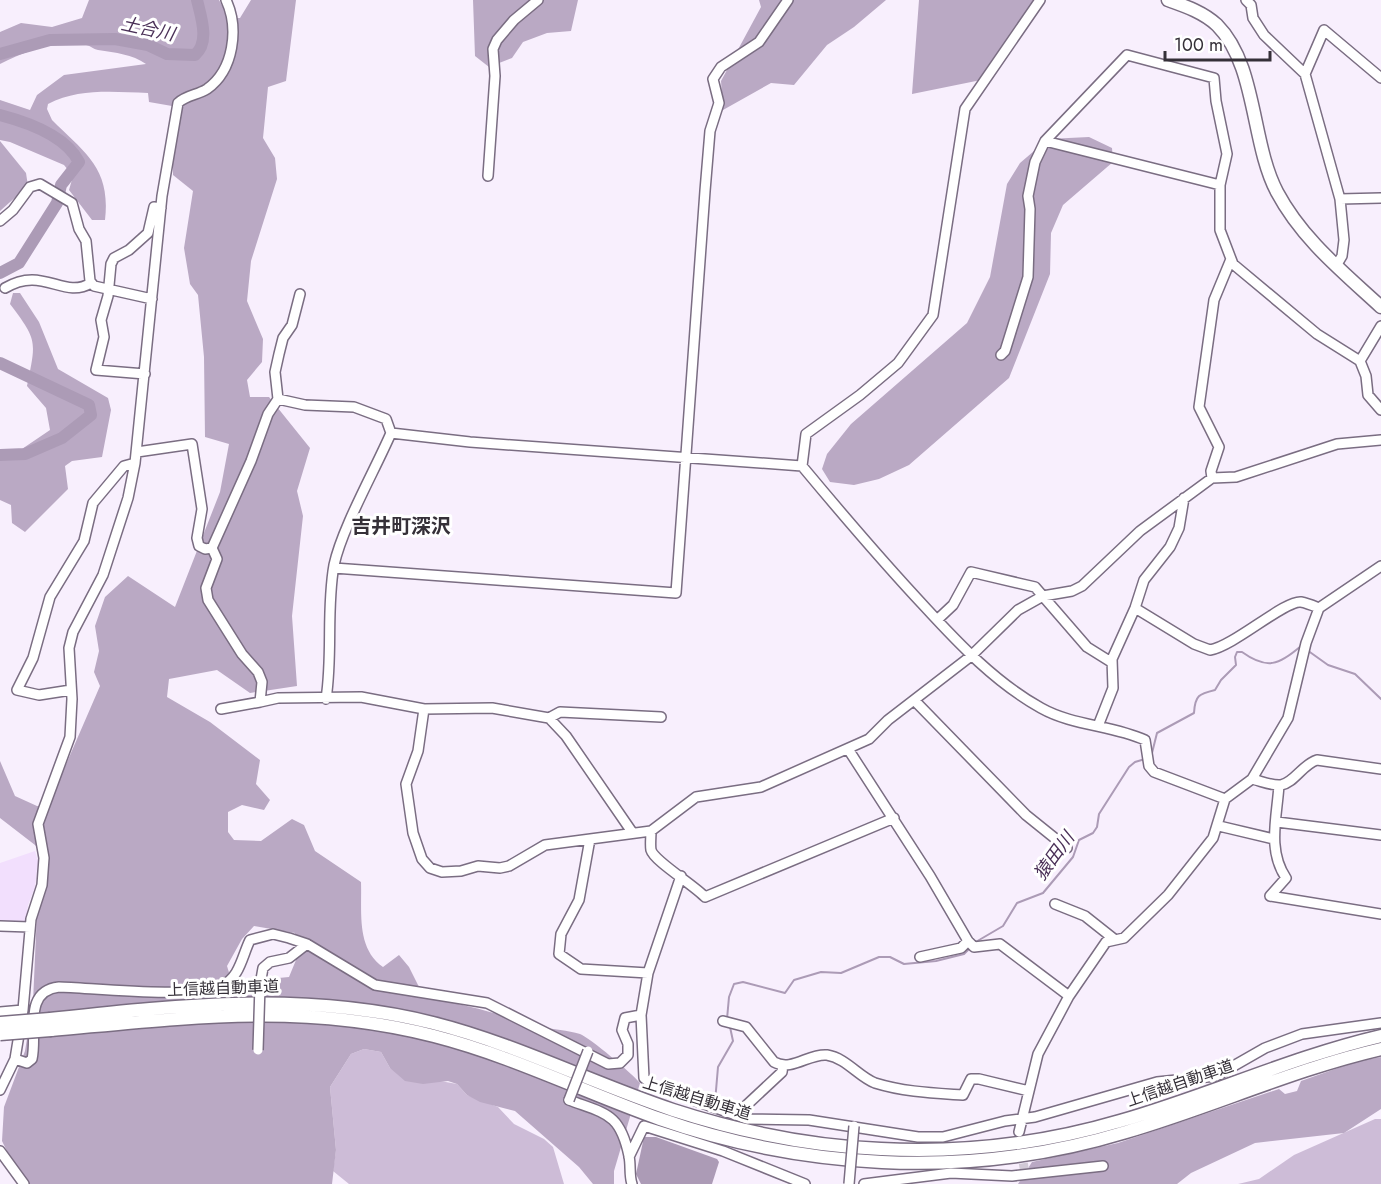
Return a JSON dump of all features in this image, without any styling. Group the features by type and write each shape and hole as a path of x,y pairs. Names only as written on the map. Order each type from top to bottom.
{"highway":[{"path":"1168,0 1207,17 1218,26 1239,65 1266,167 1275,190 1294,223 1381,307"},
{"name":"上信越自動車道","path":"0,1034 51,1024 241,1002 304,1003 371,1010 435,1024 484,1038 640,1098 730,1127 817,1144 915,1150 1007,1145 1092,1129 1156,1110 1298,1060 1381,1036"},
{"name":"上信越自動車道","path":"0,1023 51,1024 242,1014 303,1015 369,1023 461,1044 663,1120 725,1139 817,1156 915,1163 1004,1158 1095,1141 1155,1124 1301,1072 1381,1049"}],"street":[{"path":"0,1090 15,1059 23,1011 30,927 44,872 38,824 70,737 69,648 73,632 103,575 128,498 135,464 161,208 178,103 182,99 206,90 219,79 226,66 233,26 226,0"},
{"path":"488,176 495,76 493,49 497,40 514,20 538,0"},
{"path":"334,568 676,593 710,131 719,103 713,79 721,67 759,42 788,0"},
{"path":"802,466 806,434 860,395 898,363 933,315 965,109 1040,0"},
{"path":"1246,0 1251,4 1253,18 1264,35 1305,74 1340,199 1344,240 1342,256 1336,266"},
{"path":"1305,74 1324,30 1381,78"},
{"path":"1001,355 1005,351 1028,277 1030,209 1028,196 1035,162 1044,141 1127,55 1214,78 1215,101 1227,154 1220,185 1220,230 1233,264 1317,334 1360,361 1366,376 1368,395 1381,410"},
{"path":"1044,141 1220,185"},
{"path":"0,221 13,210 30,186 39,184 52,190 66,199 75,210 79,229 86,241 91,283 107,290 152,299"},
{"path":"1340,199 1381,198"},
{"path":"145,374 96,370 104,337 101,320 114,258 129,250 148,233 154,207 161,208"},
{"path":"1212,478 1210,471 1219,447 1199,407 1214,300 1231,259"},
{"path":"5,288 28,278 73,289 83,288 91,283"},
{"path":"260,702 262,682 258,672 242,654 208,600 207,588 217,559 212,548 251,461 268,414 278,399 275,372 284,338 292,325 300,294"},
{"path":"1360,361 1381,326"},
{"path":"278,399 305,405 354,407 386,419 391,433 345,535 334,568 329,605 331,668 326,699"},
{"path":"391,433 470,442 802,466 876,554 971,656 1039,708 1061,717 1144,740 1149,766 1154,772 1225,799"},
{"path":"424,709 418,752 406,784 413,833 422,859 430,868 442,872 460,871 478,866 500,868 545,845 651,831 696,797 761,787 869,739 914,700 971,656 1018,610 1043,596 1072,591 1082,586 1140,531 1212,478 1236,477 1337,444 1381,440"},
{"path":"136,452 192,444 201,509 197,538 199,546 205,549 212,548"},
{"path":"71,690 39,694 17,690 33,658 50,597 84,541 93,503 124,466 135,464"},
{"path":"1098,726 1113,688 1115,677 1111,662 1135,608 1144,580 1170,547 1179,528 1184,498"},
{"path":"1019,1132 1038,1053 1069,996 1106,942 1124,938 1168,895 1213,838 1219,826 1225,799 1252,779 1288,718 1306,643 1319,608 1381,566"},
{"path":"937,620 953,605 971,572 1035,587 1087,647 1111,662"},
{"path":"1135,608 1194,644 1210,650 1261,624 1293,603 1301,602 1319,608"},
{"path":"221,709 278,698 362,697 424,709 492,708 549,718 566,736 632,832"},
{"path":"914,700 1026,815 1067,848"},
{"path":"549,718 560,712 661,717"},
{"path":"848,749 894,818 968,941 975,947 1000,944 1069,996"},
{"path":"1252,779 1279,785 1285,784 1309,762 1317,760 1381,769"},
{"path":"1279,785 1274,839 1276,863 1286,878 1269,896 1381,914"},
{"path":"651,831 651,850 657,861 681,876 705,897 894,818"},
{"path":"1277,822 1381,836"},
{"path":"1219,826 1274,839"},
{"path":"590,839 579,900 561,934 559,954 581,969 648,972"},
{"path":"681,876 648,972 641,1015 644,1078 654,1086 710,1103 747,1119 809,1120 918,1137 943,1137 1024,1118 1035,1118 1157,1082 1216,1076 1265,1048 1302,1034 1381,1023"},
{"path":"1055,904 1085,916 1114,939"},
{"path":"0,926 30,927"},
{"path":"15,1059 27,1063 32,1059 34,1007 37,998 51,988 192,992 208,990 222,986 234,976 250,940 261,935 273,934 307,944 375,985 487,1003 588,1051 608,1064 620,1064 628,1055 628,1044 622,1030 625,1018 641,1015"},
{"path":"920,957 961,948 968,941"},
{"path":"258,1050 260,985 263,968 270,962 290,958 307,944"},
{"path":"0,1012 23,1011"},
{"path":"723,1021 746,1027 774,1062 783,1065 820,1055 830,1055 873,1082 913,1092 963,1095 971,1079 1029,1091"},
{"path":"588,1051 569,1100 611,1116 619,1125 629,1157 632,1184"},
{"path":"736,1115 782,1072 783,1065"},
{"path":"629,1157 644,1126 723,1151 805,1184"},
{"path":"849,1184 854,1126"},
{"path":"0,1151 24,1184"},
{"path":"864,1184 951,1173 1012,1176 1103,1166"}],"shaded area":[{"path":"89,0 219,0 229,18 240,18 251,0 296,0 286,81 268,87 263,138 275,158 277,179 251,261 247,301 263,339 262,362 247,380 250,397 269,397 310,448 297,491 303,516 292,616 297,686 250,693 217,670 169,679 167,697 210,722 260,760 256,784 270,800 264,810 242,805 228,812 228,832 234,840 261,841 292,819 304,825 315,851 361,882 361,917 364,940 374,959 383,967 399,955 409,967 424,997 580,1034 629,1072 640,1083 614,1171 614,1184 593,1184 579,1167 515,1111 480,1102 467,1095 457,1084 448,1081 423,1084 405,1081 390,1068 381,1052 364,1049 351,1054 330,1087 336,1150 332,1184 23,1184 2,1141 4,1107 25,1051 33,1002 37,912 48,861 35,845 0,818 0,761 15,796 37,806 48,806 100,686 94,672 99,651 95,626 105,597 128,576 175,607 220,492 229,444 205,437 204,357 198,295 190,284 184,248 193,191 173,175 172,106 149,102 148,93 109,92 72,95 48,104 47,109 52,120 85,152 100,174 106,202 105,220 92,220 69,190 73,176 64,165 0,140 0,100 30,110 37,95 64,75 146,64 129,56 98,50 88,45 64,44 42,47 0,64 0,32 21,23 52,27 82,18","holes":["254,926 295,933 296,960 289,977 268,979 252,994 235,992 227,966 242,939"]},
{"path":"473,0 578,0 571,31 547,33 523,42 512,58 489,67 475,56"},
{"path":"759,0 886,0 854,27 827,45 794,85 771,83 723,110 721,81 761,7"},
{"path":"919,0 1034,0 981,80 912,94"},
{"path":"1089,137 1112,148 1113,162 1063,205 1051,233 1050,274 1009,378 909,465 879,479 854,485 830,482 822,469 827,454 851,424 967,323 990,277 1007,184 1020,163 1048,139"},
{"path":"0,141 26,173 28,186 0,211"},
{"path":"13,293 20,293 39,322 58,369 108,398 111,410 102,457 72,461 65,466 68,489 25,532 12,523 11,505 0,500 0,450 19,451 50,430 46,408 27,386 32,359 32,342 26,326 10,304"},
{"path":"35,851 38,861 35,887 28,905 26,923 0,924 0,863"},
{"path":"364,1049 381,1052 390,1068 457,1084 467,1095 498,1107 514,1124 544,1139 553,1147 564,1184 349,1184 333,1171 336,1150 330,1087 351,1054"},
{"path":"1381,1057 1381,1109 1344,1133 1255,1143 1191,1173 1177,1184 1018,1184 1032,1162 1118,1143 1279,1089 1285,1094 1297,1091 1301,1081 1355,1062"},
{"path":"1375,1119 1381,1119 1381,1184 1238,1184 1259,1179 1294,1155"},
{"path":"644,1137 656,1137 717,1159 719,1162 712,1184 641,1184 636,1174"}],"waterway":[{"name":"土合川","path":"0,54 50,40 115,39 148,45 167,54 195,55 200,50 203,36 197,0"},
{"name":"土合川","path":"0,115 45,131 65,145 79,162 61,185 57,203 19,263 0,273"},
{"name":"土合川","path":"0,363 89,405 91,415 62,438 25,454 0,455"},
{"name":"猿田川","path":"1151,757 1157,733 1194,713 1195,702 1199,696 1215,690 1221,680 1236,665 1237,652 1242,652 1259,661 1273,663 1301,646"},
{"name":"猿田川","path":"1307,650 1328,665 1355,674 1381,699"},
{"name":"猿田川","path":"974,943 1003,926 1017,903 1043,893 1073,857 1079,840 1093,833 1097,827 1099,814 1129,767 1145,759"},
{"path":"727,1019 729,997 734,984 743,982 785,993 794,980 821,972 841,973 879,957 890,957 904,964 936,961 964,954 971,947"},
{"path":"715,1102 718,1067 733,1041 730,1027"}],"tunnel":[{"path":"1021,1150 1025,1173"}],"district":[{"name":"吉井町深沢","path":"401,526"}]}
